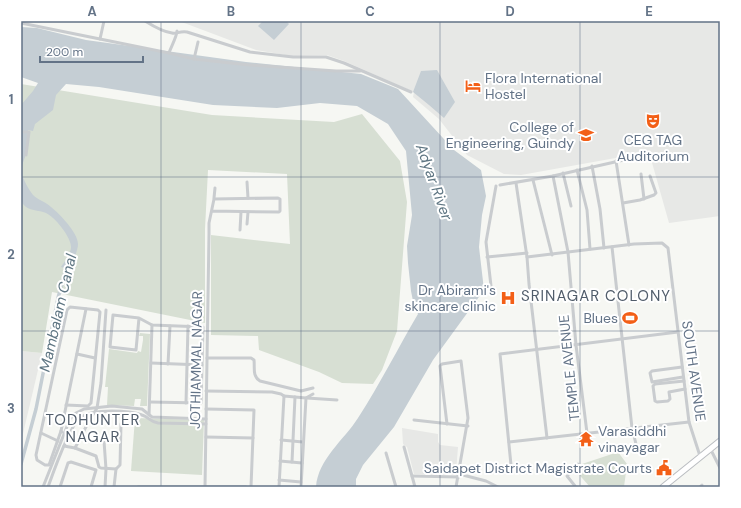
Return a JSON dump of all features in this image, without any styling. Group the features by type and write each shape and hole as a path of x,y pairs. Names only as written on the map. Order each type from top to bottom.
{"main road":[{"path":"663,487 720,441"}],"street":[{"path":"100,39 104,21"},
{"path":"145,21 157,28 171,33 187,32 250,52 326,57 362,70 411,92"},
{"path":"21,23 194,59 249,65 362,70"},
{"path":"169,53 177,32"},
{"path":"194,59 198,42"},
{"path":"21,132 29,132 26,155"},
{"path":"491,286 486,242 498,185 553,176 628,159"},
{"path":"487,258 552,254 629,245 616,161"},
{"path":"592,166 600,209 604,248"},
{"path":"577,170 587,210 590,249"},
{"path":"563,173 570,206"},
{"path":"642,174 644,199"},
{"name":"TEMPLE AVENUE","path":"553,176 568,252 576,345 587,433"},
{"path":"623,203 644,199 655,194 650,176"},
{"path":"533,180 552,254"},
{"path":"247,182 248,198"},
{"path":"516,183 527,255 529,285 547,438"},
{"name":"JOTHIAMMAL NAGAR","path":"205,487 209,234 215,188"},
{"path":"212,211 280,211 280,198 214,198"},
{"path":"240,230 241,212"},
{"path":"248,212 248,224"},
{"name":"SOUTH AVENUE","path":"629,245 662,243 668,248 688,422 700,456"},
{"path":"612,247 632,428 636,444"},
{"path":"59,443 49,465 45,465 37,460 36,458 67,310 70,307 98,310 100,312 91,403 88,406 66,404"},
{"path":"43,487 62,432 66,404 86,309"},
{"path":"75,448 97,408 101,382 106,310"},
{"path":"139,318 136,350 110,347 113,316 139,318 152,325 203,327 201,403 150,402"},
{"path":"150,416 152,325"},
{"path":"168,364 170,326"},
{"path":"186,403 188,326"},
{"path":"511,465 500,354 678,332"},
{"path":"77,354 95,358"},
{"path":"206,358 251,358 254,360 254,376 260,381 301,391 314,388"},
{"path":"447,424 440,366 443,364 461,361 468,426 456,487"},
{"path":"151,363 202,365"},
{"path":"682,367 652,371 650,373 651,381 653,382 682,380"},
{"path":"682,380 654,385 655,401 668,401 670,399 669,392 683,389"},
{"path":"206,391 272,392 284,396 337,400"},
{"path":"306,398 313,394"},
{"path":"279,487 284,396"},
{"path":"292,462 295,397"},
{"path":"301,487 306,398"},
{"path":"62,432 74,414 84,409 112,406 130,407 144,410 150,416 155,417 206,419"},
{"path":"206,408 254,410 251,487"},
{"path":"143,415 144,410"},
{"path":"44,483 49,486 64,446 78,419 85,415 118,411 143,415 152,422 158,423 206,424"},
{"path":"414,420 468,426"},
{"path":"509,442 688,422"},
{"path":"114,487 116,469 120,465 121,424"},
{"path":"62,432 70,435"},
{"path":"41,434 64,446 75,448 96,456 99,467 116,469"},
{"path":"206,437 253,438"},
{"path":"281,440 303,442"},
{"path":"104,441 106,469 104,487"},
{"path":"404,447 415,487"},
{"path":"710,448 720,468"},
{"path":"386,453 396,487"},
{"path":"280,461 302,463"},
{"path":"60,487 68,463 71,462 96,470 91,487"},
{"path":"574,487 575,486 567,476 578,464"},
{"path":"412,476 459,476 486,481 498,487"},
{"path":"279,480 301,482"},
{"path":"138,487 246,487"}],"shaded area":[{"name":"College of Engineering, Guindy","path":"179,21 720,21 720,216 669,223 649,152 521,175 504,174 467,155 439,119 413,97 414,92 327,55 291,56 256,50"},
{"path":"21,84 212,115 334,122 362,114 400,161 407,202 397,331 382,370 373,384 342,383 319,372 259,350 258,336 211,335 211,235 290,244 287,174 208,170 205,229 205,323 52,292 42,353 21,351"},
{"path":"140,333 150,334 147,406 140,406 141,399 135,399 134,406 107,405 108,387 105,387 109,349 137,353 138,351 141,352 143,336 139,336"},
{"path":"21,351 42,353 21,442"},
{"path":"135,418 204,420 202,475 131,471"},
{"path":"402,428 438,434 438,442 440,445 458,447 456,472 454,475 414,474 407,447 403,444"},
{"path":"618,452 627,464 624,487 590,487 575,470 582,464"}],"water":[{"path":"263,21 286,21 289,24 274,40 258,26"},
{"name":"Adyar River","path":"21,27 37,28 86,40 246,62 361,74 398,89 454,150 481,170 486,196 482,215 479,247 484,290 433,360 394,427 363,465 356,479 356,487 316,487 321,468 326,459 358,418 418,314 414,306 411,291 408,263 407,246 412,215 406,151 388,124 357,106 320,103 277,108 213,105 99,87 66,84 56,95 53,110 35,124 33,131 28,130 25,157 21,168 21,105 38,83 21,77"},
{"path":"437,70 455,102 444,118 413,92 421,71"},
{"path":"21,173 33,195 55,210 68,224 75,235 78,244 71,265 61,267 71,248 69,239 62,228 50,215 28,208 21,201"}],"waterway":[{"name":"Mambalam Canal","path":"21,464 36,409 58,298 67,265"}],"place":[{"name":"Flora International Hostel","path":"473,86"},
{"name":"CEG TAG Auditorium","path":"653,121"},
{"name":"College of Engineering, Guindy","path":"586,135"},
{"name":"Dr Abirami's skincare clinic","path":"508,298"},
{"name":"Blues","path":"630,318"},
{"name":"Varasiddhi vinayagar","path":"586,439"},
{"name":"Saidapet District Magistrate Courts","path":"664,468"}],"district":[{"name":"SRINAGAR COLONY","path":"596,296"},
{"name":"TODHUNTER NAGAR","path":"93,428"}]}
